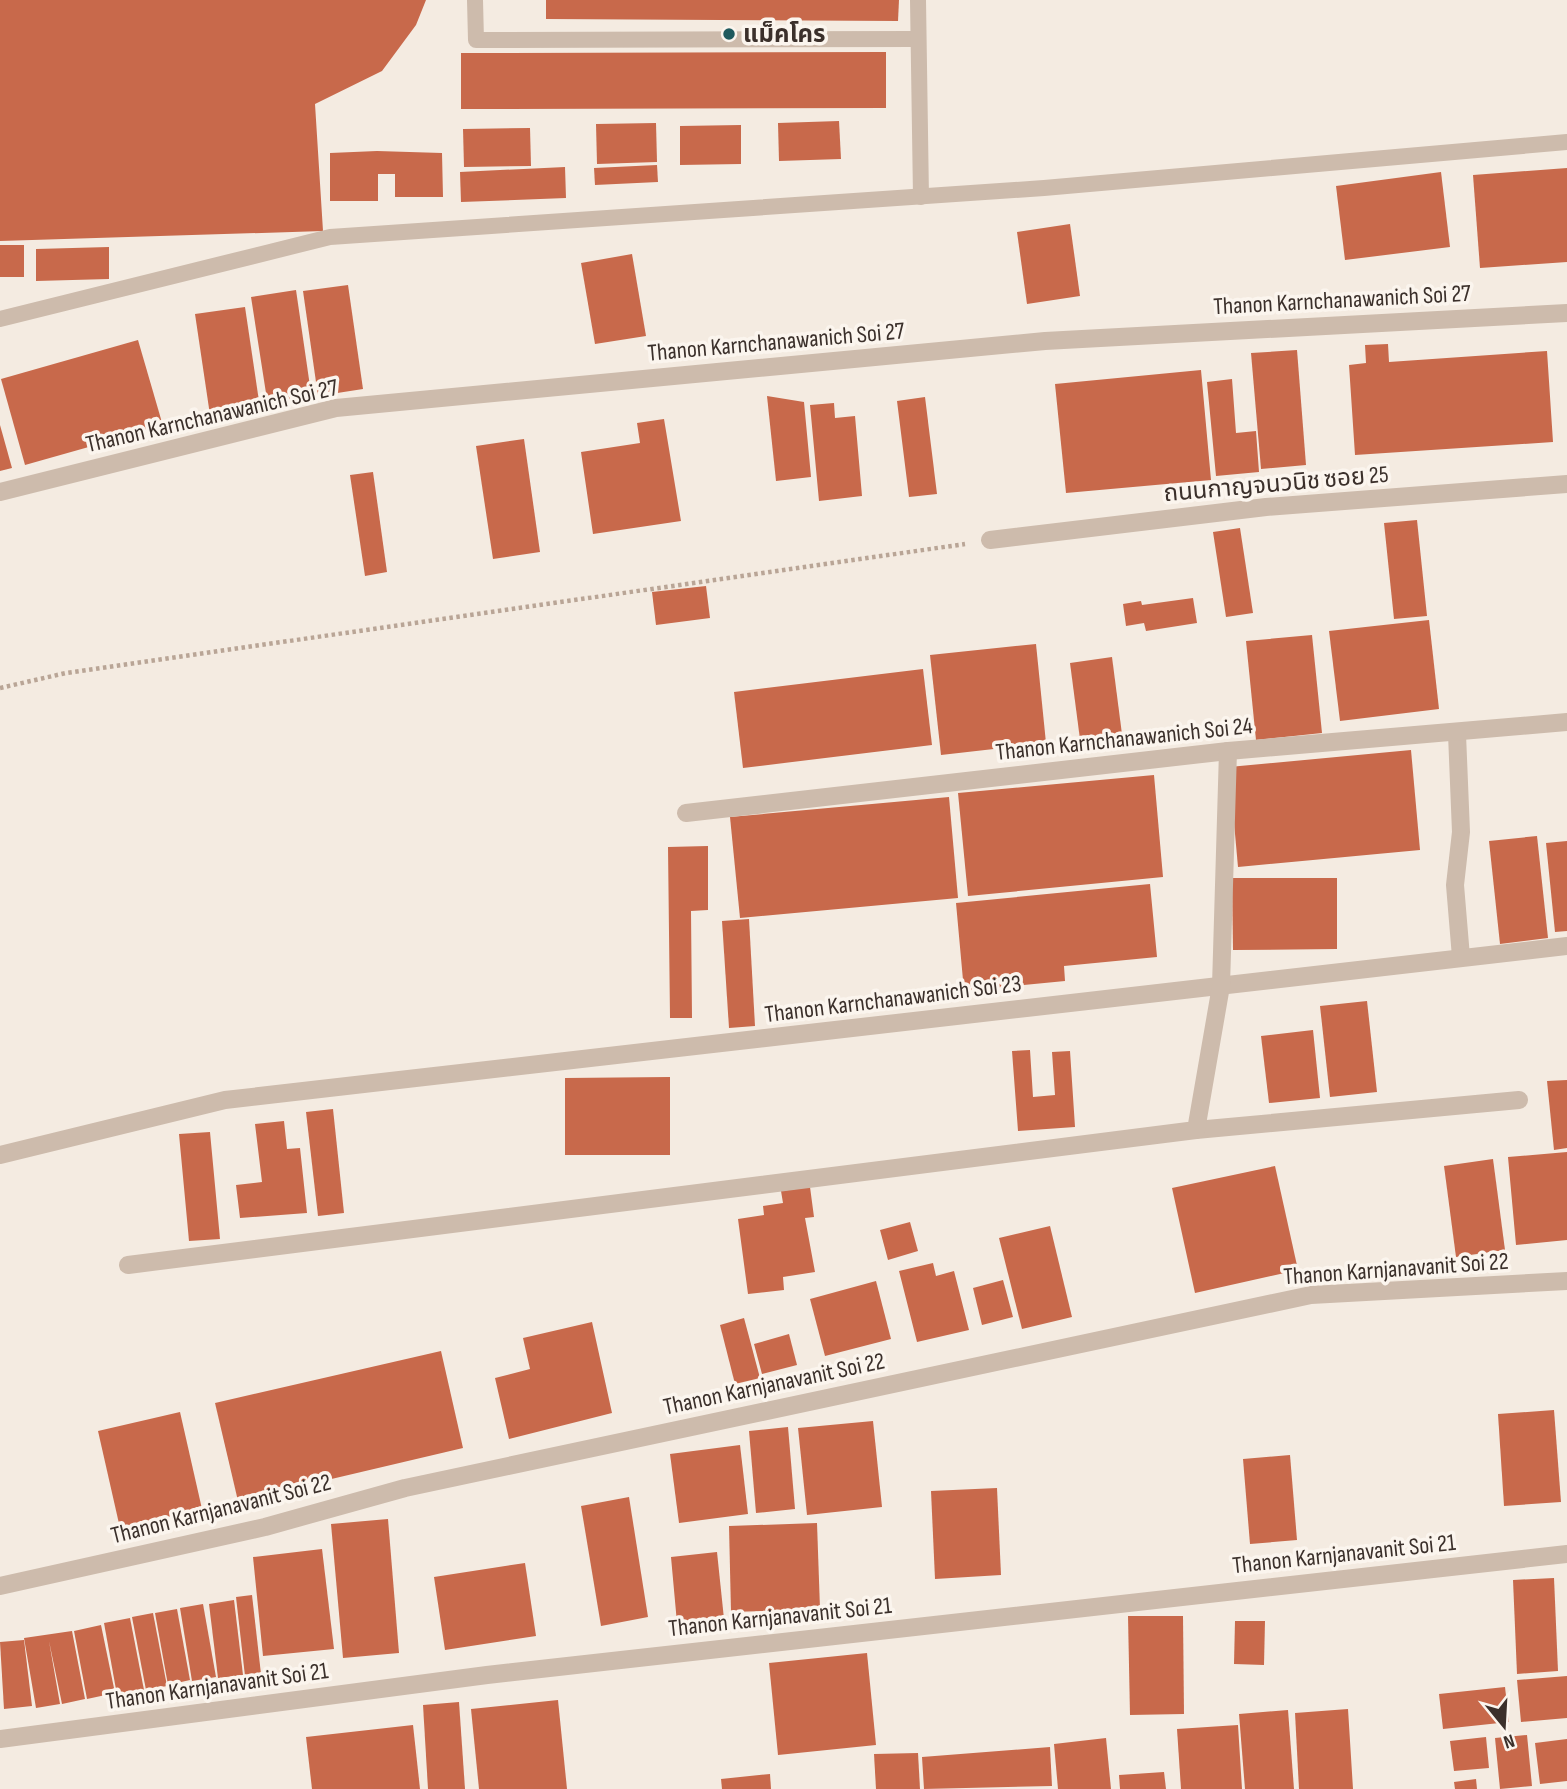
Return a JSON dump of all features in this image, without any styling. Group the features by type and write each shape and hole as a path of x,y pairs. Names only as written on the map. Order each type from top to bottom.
{"street":[{"name":"Thanon Karnchanawanich Soi 27","path":"0,492 336,408 1045,341 1567,313"},
{"name":"ถนนกาญจนวนิช ซอย 25","path":"990,540 1266,507 1567,484"},
{"name":"Thanon Karnchanawanich Soi 24","path":"686,813 1228,751 1457,734 1567,722"},
{"path":"1457,734 1461,832 1455,885 1461,957"},
{"path":"1196,1130 1222,986 1228,751"},
{"name":"Thanon Karnchanawanich Soi 23","path":"0,1155 225,1100 1567,946"},
{"path":"128,1265 1196,1130 1519,1100"},
{"name":"Thanon Karnjanavanit Soi 22","path":"0,1586 265,1527 405,1488 1311,1295 1567,1281"},
{"name":"Thanon Karnjanavanit Soi 21","path":"0,1739 487,1675 1567,1554"}],"lane":[{"path":"475,0 476,40 918,38"},
{"path":"918,0 921,197"},
{"path":"0,319 330,237 921,197 1567,142"}],"path":[{"path":"0,688 66,673 990,540"}],"building":[{"path":"0,0 426,0 416,25 382,71 315,104 323,231 0,241"},
{"path":"546,0 899,0 898,21 546,19"},
{"path":"886,52 886,108 461,109 461,53"},
{"path":"839,121 841,159 779,161 778,123"},
{"path":"656,123 657,162 597,164 596,124"},
{"path":"741,125 741,164 680,165 680,126"},
{"path":"530,128 531,166 464,167 463,129"},
{"path":"330,153 442,153 443,197 395,197 395,174 378,174 378,201 330,201"},
{"path":"657,165 658,182 595,185 594,168"},
{"path":"565,167 566,198 461,202 460,172"},
{"path":"1567,168 1567,262 1480,268 1473,175"},
{"path":"1441,172 1450,247 1345,260 1336,186"},
{"path":"1070,224 1080,296 1027,304 1017,232"},
{"path":"0,245 24,245 24,277 0,277"},
{"path":"109,247 109,279 36,281 36,249"},
{"path":"632,254 646,336 595,344 581,263"},
{"path":"348,285 363,389 318,396 303,291"},
{"path":"296,290 312,400 268,406 251,297"},
{"path":"245,307 260,408 210,415 195,314"},
{"path":"138,340 163,426 25,465 1,379"},
{"path":"1388,344 1389,362 1547,351 1553,442 1355,455 1349,365 1366,363 1365,345"},
{"path":"1297,350 1306,465 1261,469 1251,353"},
{"path":"1201,370 1211,480 1066,493 1055,384"},
{"path":"1232,379 1236,433 1256,431 1259,472 1216,476 1207,382"},
{"path":"767,396 804,402 811,477 776,481"},
{"path":"925,397 937,494 909,497 897,401"},
{"path":"834,403 835,418 855,416 862,496 819,501 810,405"},
{"path":"664,419 681,521 593,534 581,452 640,443 637,423"},
{"path":"0,425 12,468 0,471"},
{"path":"524,439 540,552 493,559 476,446"},
{"path":"373,472 387,572 365,576 350,475"},
{"path":"1417,520 1427,616 1394,619 1384,523"},
{"path":"1240,528 1253,613 1226,617 1213,532"},
{"path":"706,586 710,618 656,625 652,592"},
{"path":"1193,598 1197,623 1146,631 1144,623 1126,626 1123,604 1141,601 1142,605"},
{"path":"1429,620 1439,709 1340,721 1329,631"},
{"path":"1312,635 1322,733 1256,740 1246,641"},
{"path":"1036,644 1046,743 941,755 930,655"},
{"path":"1112,657 1123,742 1081,747 1070,663"},
{"path":"923,669 932,745 743,768 734,692"},
{"path":"1411,750 1420,850 1238,867 1229,767"},
{"path":"1154,775 1163,877 968,896 958,793"},
{"path":"949,797 958,898 740,918 730,817"},
{"path":"1537,836 1548,938 1500,944 1489,841"},
{"path":"1567,841 1567,931 1555,932 1546,843"},
{"path":"708,846 708,910 691,911 692,1018 670,1018 668,847"},
{"path":"1232,878 1337,878 1337,949 1233,950"},
{"path":"1150,884 1157,957 1064,966 1065,981 964,991 956,903"},
{"path":"749,919 755,1026 729,1028 722,921"},
{"path":"1367,1001 1377,1092 1330,1097 1320,1006"},
{"path":"1313,1030 1320,1098 1269,1103 1261,1036"},
{"path":"1030,1050 1033,1097 1055,1095 1052,1052 1070,1051 1075,1127 1018,1131 1012,1051"},
{"path":"670,1077 670,1155 565,1155 565,1078"},
{"path":"1567,1080 1567,1148 1554,1150 1547,1081"},
{"path":"333,1109 344,1213 318,1216 306,1112"},
{"path":"284,1121 287,1149 300,1148 307,1213 240,1218 236,1185 262,1182 255,1124"},
{"path":"210,1132 220,1239 189,1241 179,1134"},
{"path":"1567,1152 1567,1240 1516,1245 1508,1157"},
{"path":"1493,1159 1505,1250 1456,1257 1444,1166"},
{"path":"1275,1166 1298,1270 1195,1293 1172,1188"},
{"path":"810,1187 814,1217 805,1218 815,1272 783,1277 784,1290 748,1294 738,1219 764,1215 763,1206 783,1203 781,1191"},
{"path":"910,1222 918,1251 888,1260 880,1230"},
{"path":"1050,1226 1072,1317 1022,1329 999,1238"},
{"path":"933,1263 936,1276 954,1271 969,1330 917,1342 899,1271"},
{"path":"1003,1280 1013,1317 982,1325 973,1288"},
{"path":"876,1281 891,1339 825,1356 810,1299"},
{"path":"744,1318 760,1378 735,1384 720,1325"},
{"path":"592,1322 612,1413 509,1439 495,1378 530,1369 523,1338"},
{"path":"789,1334 797,1365 762,1374 754,1344"},
{"path":"441,1351 463,1448 238,1501 215,1403"},
{"path":"1554,1410 1561,1502 1504,1506 1498,1414"},
{"path":"180,1412 202,1509 120,1528 98,1431"},
{"path":"873,1421 882,1507 807,1515 798,1428"},
{"path":"788,1427 795,1509 756,1513 749,1431"},
{"path":"740,1445 748,1514 679,1523 670,1454"},
{"path":"1290,1455 1297,1540 1250,1544 1243,1459"},
{"path":"997,1488 1001,1575 935,1579 931,1491"},
{"path":"629,1497 648,1617 601,1626 581,1506"},
{"path":"388,1519 399,1653 343,1658 331,1524"},
{"path":"817,1523 820,1609 731,1612 729,1526"},
{"path":"322,1549 334,1649 263,1656 253,1557"},
{"path":"717,1552 724,1619 677,1623 671,1557"},
{"path":"525,1563 536,1636 445,1650 434,1577"},
{"path":"1554,1578 1558,1671 1517,1674 1513,1580"},
{"path":"252,1595 261,1674 245,1676 236,1597"},
{"path":"234,1600 243,1675 218,1678 209,1604"},
{"path":"203,1604 216,1677 192,1681 180,1608"},
{"path":"177,1609 190,1680 168,1685 155,1613"},
{"path":"153,1613 167,1686 146,1690 132,1617"},
{"path":"1128,1616 1183,1616 1184,1714 1130,1715"},
{"path":"130,1618 144,1690 117,1695 104,1623"},
{"path":"1235,1621 1265,1621 1264,1665 1234,1664"},
{"path":"101,1625 115,1693 87,1699 74,1631"},
{"path":"72,1631 85,1699 62,1704 49,1641 60,1704 36,1708 24,1638"},
{"path":"24,1640 32,1706 4,1709 0,1642"},
{"path":"867,1653 876,1745 778,1755 769,1663"},
{"path":"1567,1676 1567,1718 1521,1722 1517,1680"},
{"path":"1505,1687 1509,1722 1443,1729 1439,1694"},
{"path":"558,1700 567,1789 479,1789 471,1709"},
{"path":"459,1702 465,1789 428,1789 423,1705"},
{"path":"1348,1709 1353,1789 1299,1789 1295,1713"},
{"path":"1288,1710 1294,1789 1245,1789 1239,1714"},
{"path":"413,1725 420,1789 312,1789 306,1737"},
{"path":"1238,1725 1242,1789 1181,1789 1177,1729"},
{"path":"1527,1735 1532,1786 1500,1789 1495,1738"},
{"path":"1486,1737 1489,1768 1454,1771 1450,1741"},
{"path":"1106,1738 1111,1789 1058,1789 1054,1744"},
{"path":"1567,1739 1567,1781 1540,1784 1535,1743"},
{"path":"1050,1747 1052,1786 924,1789 922,1757"},
{"path":"918,1753 920,1789 876,1789 874,1754"},
{"path":"1164,1772 1166,1789 1120,1789 1119,1775"},
{"path":"770,1774 771,1789 722,1789 721,1779"},
{"path":"1476,1779 1477,1789 1455,1789 1454,1782"}],"place":[{"name":"แม็คโคร","path":"729,34"}]}
